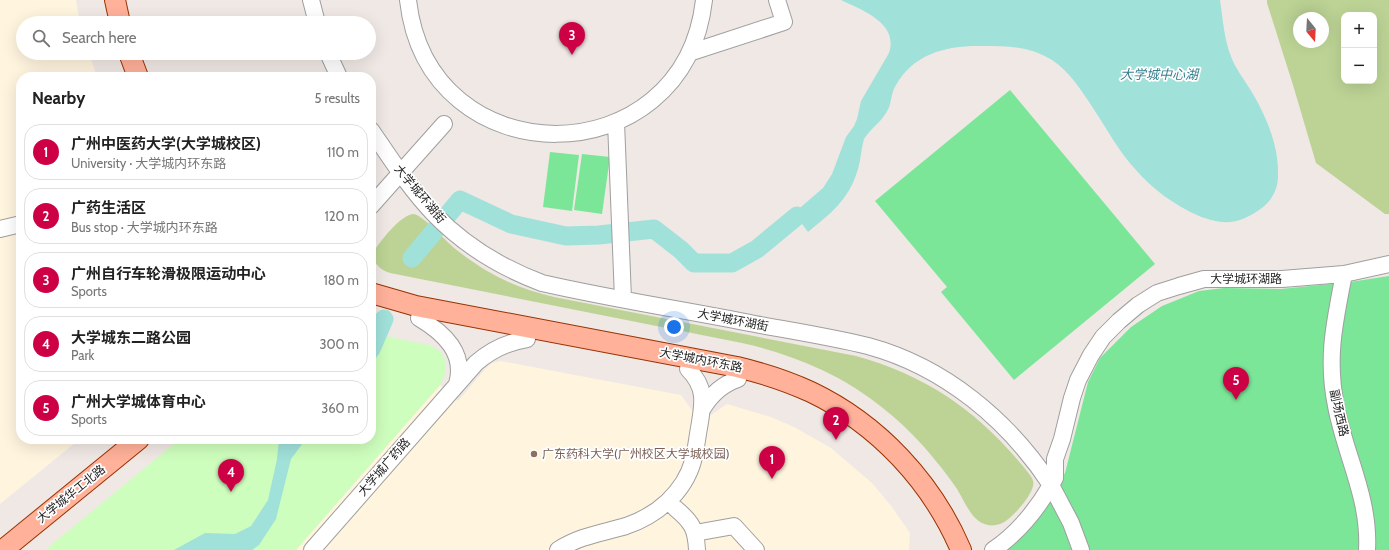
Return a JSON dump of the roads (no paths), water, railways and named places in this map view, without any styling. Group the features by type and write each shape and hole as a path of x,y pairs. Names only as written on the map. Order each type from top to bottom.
{"main road":[{"path":"102,0 106,16"},
{"path":"114,0 118,16"},
{"path":"119,60 123,72"},
{"path":"132,60 136,72"},
{"name":"大学城内环东路","path":"376,294 416,306 760,372 812,392 855,418 902,459 937,504 961,550"},
{"name":"大学城内环东路","path":"376,307 419,318 738,379 770,388 807,403 837,421 866,442 894,467 927,510 948,550"},
{"name":"大学城华工北路","path":"0,539 116,444"},
{"name":"大学城华工北路","path":"3,550 133,444"}],"street":[{"path":"311,0 315,16"},
{"path":"408,0 416,37 430,66 448,88 462,101 480,114 497,123 530,133 546,134 584,132 616,122 637,111 657,95 676,74 689,53 700,22 704,0"},
{"path":"689,53 784,22 777,0"},
{"path":"331,60 337,72"},
{"path":"616,122 623,299"},
{"path":"376,200 444,124"},
{"name":"大学城环湖街","path":"376,137 433,213 449,228 487,256 522,275 554,286 868,347 903,359 947,381 1001,423 1053,482 1081,550"},
{"path":"0,229 16,225"},
{"name":"大学城环湖路","path":"1053,482 1055,459 1078,380 1091,355 1103,337 1119,320 1138,305 1157,294 1204,279 1282,279 1344,274 1389,264"},
{"name":"副场西路","path":"1344,274 1331,348 1331,376 1340,423 1355,470 1362,499 1367,528 1367,550"},
{"path":"419,318 441,333 452,346 456,354 458,364 458,378 456,384"},
{"name":"大学城广药路","path":"312,550 476,362 490,352 510,342 527,339"},
{"path":"558,550 583,537 647,517 667,503 683,483 693,462 703,408 703,397 700,386 688,369"},
{"path":"703,408 710,398 723,387 738,379"},
{"path":"993,550 1007,540 1026,521 1039,505 1053,482"},
{"path":"675,508 688,518 696,536 697,550"},
{"path":"695,533 734,526 756,550"}],"water":[{"name":"大学城中心湖","path":"841,0 1220,0 1225,37 1229,52 1263,113 1271,133 1278,165 1278,181 1275,191 1263,207 1244,219 1223,222 1199,216 1165,196 1142,177 1119,148 1075,82 1052,60 1044,55 1027,49 992,46 957,47 945,49 922,58 903,74 894,88 888,110 884,117 864,139 858,169 850,189 832,212 808,232 794,213 823,188 832,174 846,137 857,119 861,101 889,53 891,43 889,33 877,19 859,8"},
{"path":"376,335 386,336 376,358"},
{"path":"278,444 302,444 291,459 276,519 259,545 252,550 174,550 205,533 235,534 251,526 268,500 277,459"}],"waterway":[{"path":"412,258 460,200 511,224 566,236 599,235 654,229 681,250 694,263 732,263 757,249 797,216"},
{"path":"376,337 384,319"}],"place":[{"name":"广州自行车轮滑极限运动中心","path":"572,55"},
{"name":"广州大学城体育中心","path":"1236,400"},
{"name":"广药生活区","path":"836,440"},
{"name":"广东药科大学(广州校区大学城校园)","path":"534,454"},
{"name":"广州中医药大学(大学城校区)","path":"772,479"},
{"name":"大学城东二路公园","path":"231,492"}]}
